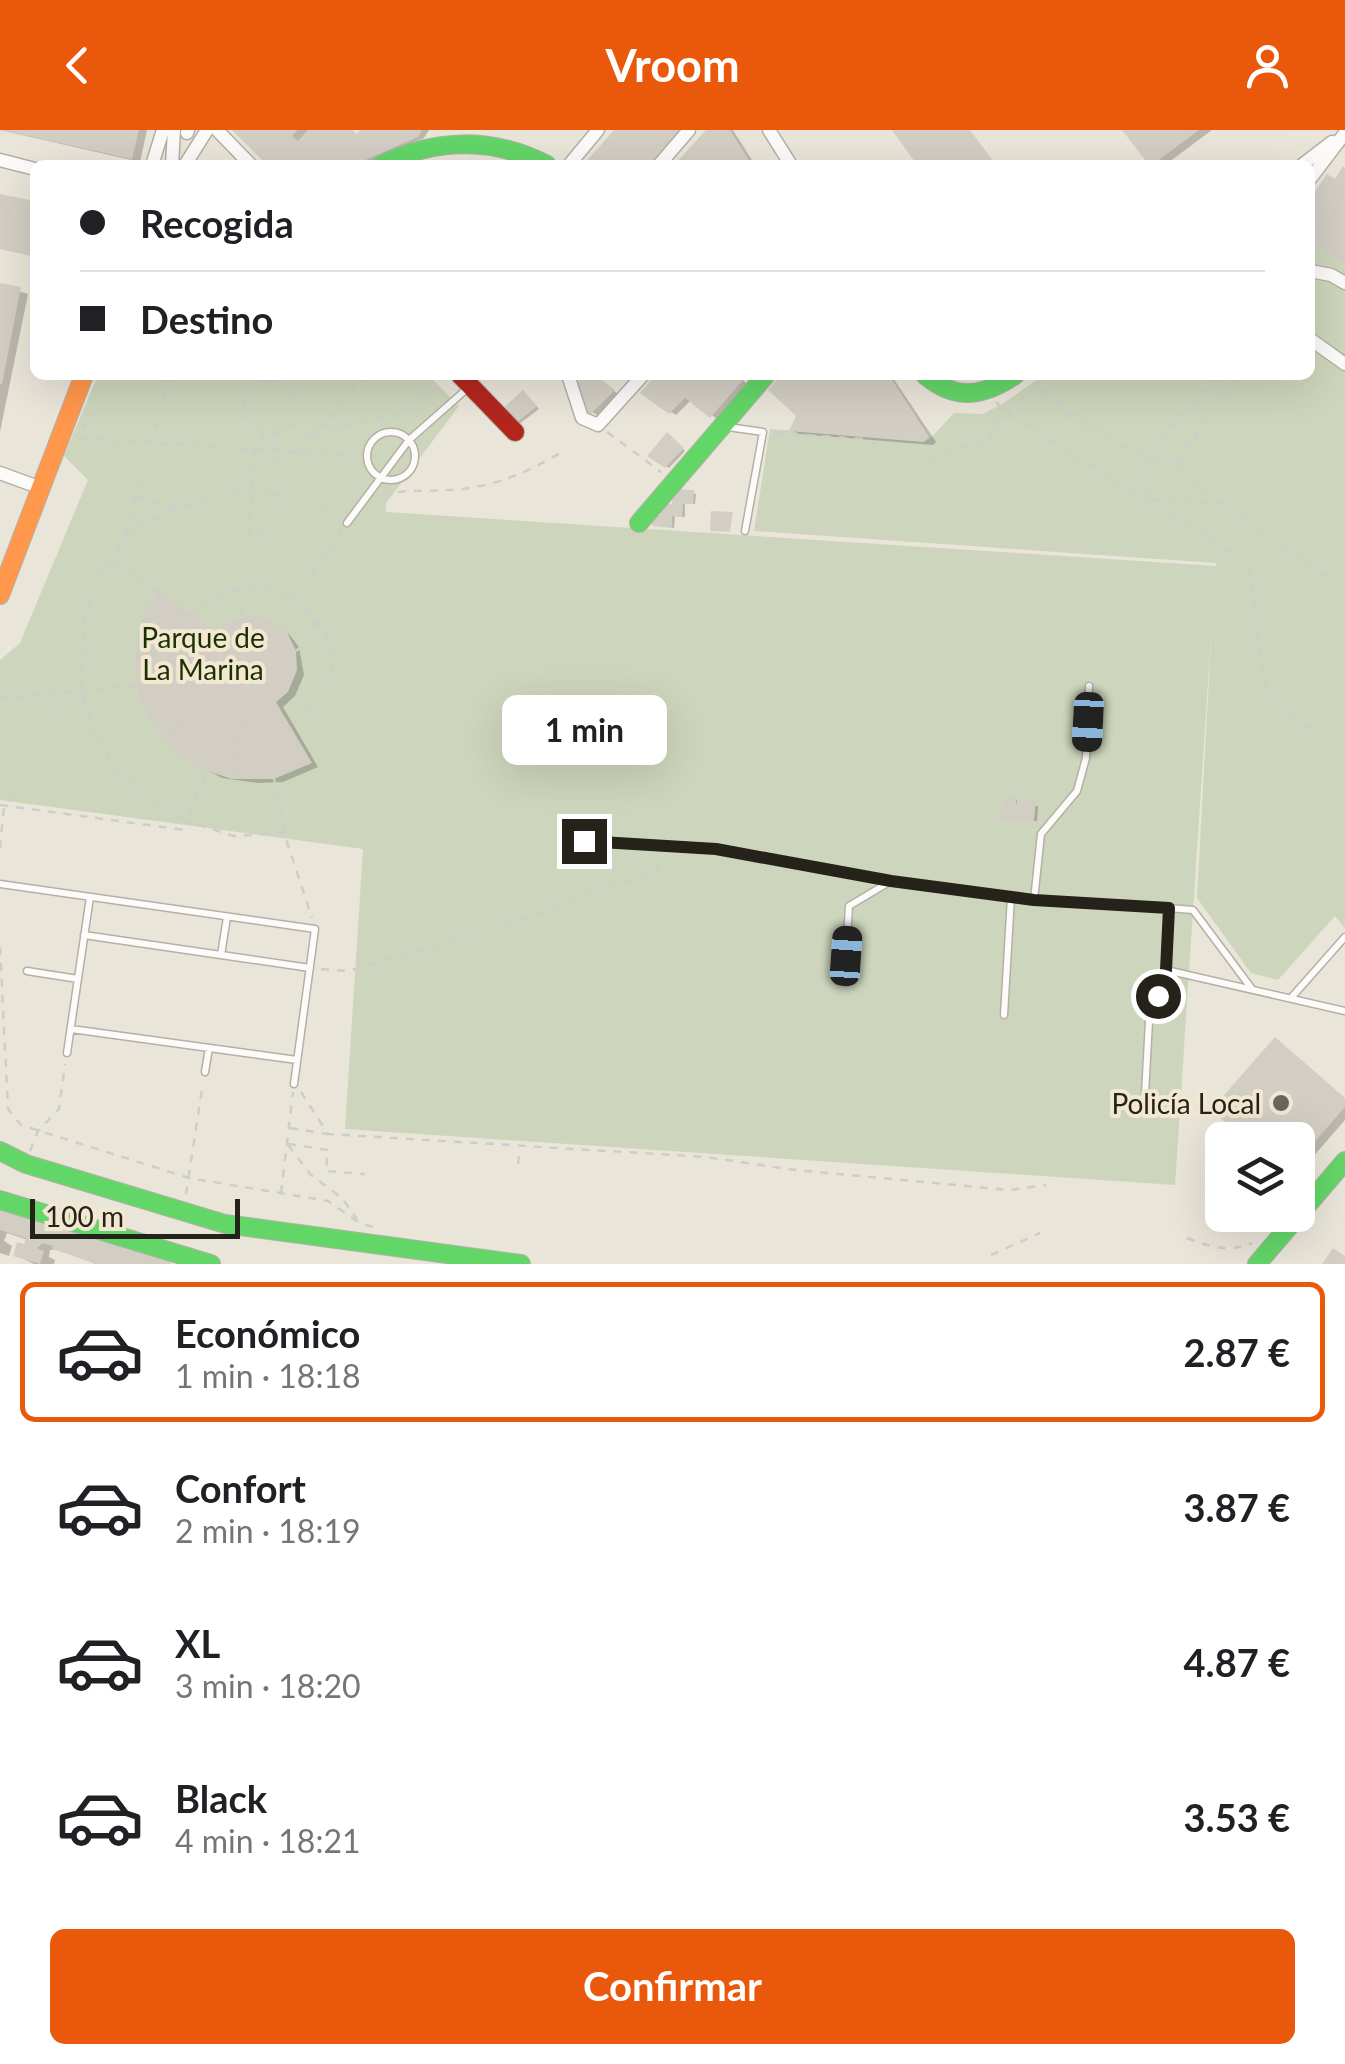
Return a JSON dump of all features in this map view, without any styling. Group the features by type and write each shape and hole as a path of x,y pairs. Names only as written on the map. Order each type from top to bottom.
{"street":[{"path":"154,160 163,130"},
{"path":"189,160 207,130"},
{"path":"217,130 247,160"},
{"path":"446,130 462,144"},
{"path":"573,160 598,130"},
{"path":"663,160 688,130"},
{"path":"769,130 788,160"},
{"path":"174,160 183,131"},
{"path":"1309,160 1345,133"},
{"path":"1315,172 1345,133"},
{"path":"390,160 430,146 462,144 506,149 540,160"},
{"path":"0,160 30,167"},
{"path":"1315,272 1345,283"},
{"path":"1315,343 1345,364"},
{"path":"0,595 82,380"},
{"path":"464,380 515,432"},
{"path":"570,380 582,418 598,425 638,380"},
{"path":"639,524 762,380"},
{"path":"933,380 956,395 989,393 1007,380"},
{"path":"0,473 40,488"},
{"path":"0,1151 225,1224 425,1258 521,1264"},
{"path":"0,1166 27,1160"},
{"path":"1257,1264 1345,1161"},
{"path":"0,1200 208,1264"}],"lane":[{"path":"347,523 409,440 464,380"},
{"path":"722,426 763,432 745,530"},
{"path":"395,432 409,440 415,461 408,474 394,480 379,478 370,469 366,457 378,435 395,432"},
{"path":"1034,900 1042,834 1077,791 1086,758 1089,686"},
{"path":"584,841 716,849 891,881 1034,900 1193,910 1252,989"},
{"path":"846,956 849,906 891,881"},
{"path":"0,884 316,929 294,1084"},
{"path":"67,1052 90,897"},
{"path":"1004,1015 1011,897"},
{"path":"1145,1094 1149,1021 1166,970 1169,908"},
{"path":"221,955 227,916"},
{"path":"84,936 310,968"},
{"path":"1291,998 1345,937"},
{"path":"1166,970 1345,1012"},
{"path":"27,971 78,979"},
{"path":"70,1029 297,1060"},
{"path":"205,1072 209,1048"}],"path":[{"path":"169,380 125,537 100,577 83,624 82,690 93,732 113,765 144,794 186,821 234,836 284,833"},
{"path":"280,384 281,380"},
{"path":"294,452 362,380"},
{"path":"314,435 400,414 464,380"},
{"path":"1146,498 1148,458 1182,413 1215,380"},
{"path":"1176,465 1235,380"},
{"path":"263,382 280,384 292,394 296,411 288,426 264,433 250,424 244,408 249,392 263,382"},
{"path":"763,432 863,439 932,462 960,447 987,440 1004,412 1040,386 1066,412 1114,442 1148,458 1176,465 1223,504 1345,589"},
{"path":"989,393 1004,412 1236,555 1250,574 1264,684 1276,708 1345,750"},
{"path":"598,425 674,482"},
{"path":"264,433 255,450 248,532 274,534 279,451 272,433"},
{"path":"75,438 366,457"},
{"path":"366,496 413,488 461,490 520,476 564,450"},
{"path":"125,537 178,508 214,496 252,491 277,493 315,504 347,523 293,601"},
{"path":"136,496 178,508"},
{"path":"1146,498 1223,504"},
{"path":"112,558 212,634"},
{"path":"240,588 242,616"},
{"path":"190,617 214,596 240,588 270,591 293,601 316,618 330,644 329,678 316,706 288,726"},
{"path":"158,593 143,626 138,664 148,711 166,737 208,771 234,778 274,776 309,762 274,704"},
{"path":"296,651 316,635 316,618"},
{"path":"138,664 204,663"},
{"path":"0,698 140,685"},
{"path":"56,723 68,691"},
{"path":"166,737 216,694"},
{"path":"234,778 243,709"},
{"path":"2,806 185,830 208,771"},
{"path":"274,776 284,833 316,929"},
{"path":"0,848 2,806 14,792"},
{"path":"310,968 349,971 526,918 613,885 652,876 671,846"},
{"path":"0,947 8,1109 20,1126 190,1178 328,1202 361,1224 384,1229"},
{"path":"27,1160 38,1131 59,1109 67,1052"},
{"path":"185,1197 204,1083"},
{"path":"281,1195 294,1084"},
{"path":"294,1084 314,1108 328,1134"},
{"path":"0,1107 8,1109"},
{"path":"289,1128 328,1134 706,1157 787,1169 1010,1190 1046,1185"},
{"path":"287,1144 328,1150 326,1170 365,1174"},
{"path":"287,1144 311,1175 342,1198 361,1224"},
{"path":"518,1164 520,1146"},
{"path":"991,1254 1040,1232"},
{"path":"1187,1238 1214,1249 1240,1248"}],"green space":[{"name":"Parque de La Marina","path":"1315,245 1345,266 1345,928 1335,916 1278,980 1251,973 1197,898 1212,622 1175,1185 345,1129 363,849 0,800 0,660 20,643 88,480 64,456 96,380 433,380 459,406 386,503 386,512 1216,566 754,531 770,429 929,440 954,413 983,414 1036,380 1315,380"}],"building":[{"path":"1,130 139,130 132,159"},
{"path":"232,130 297,130 292,136 298,141 308,130 352,130 356,134 361,130 422,130 418,137 365,160 262,160"},
{"path":"614,130 682,130 655,160 587,160"},
{"path":"706,130 730,130 749,160 679,160"},
{"path":"892,130 970,130 992,160 913,160"},
{"path":"1122,130 1199,130 1159,160 1145,160"},
{"path":"1343,166 1345,266 1315,245 1315,191 1327,174 1335,179"},
{"path":"0,194 30,200 30,256 0,249"},
{"path":"0,283 21,287 2,384 0,384"},
{"path":"602,380 615,390 591,414 583,410 577,383"},
{"path":"652,380 743,380 710,418 685,398 669,414 640,393"},
{"path":"777,380 892,380 929,437 924,442 789,431 796,416 768,390"},
{"path":"523,390 537,406 515,424 501,410"},
{"path":"667,432 684,448 665,468 647,456"},
{"path":"672,489 694,490 693,504 683,504 682,517 672,516 672,528 652,526 653,514 661,515 661,504 672,504"},
{"path":"711,511 733,512 730,532 710,531"},
{"path":"159,589 215,632 248,615 268,618 287,632 296,651 297,670 288,692 276,702 312,763 274,779 232,779 198,768 161,735 139,698 135,672 142,619"},
{"path":"1006,795 1016,795 1016,803 1036,801 1034,821 998,821 999,806 1005,807"},
{"name":"Policía Local","path":"1275,1037 1345,1098 1345,1107 1315,1141 1315,1122 1225,1122 1211,1110"},
{"path":"0,1210 170,1259 171,1264 98,1264 43,1243 37,1248 44,1251 40,1264 13,1256 17,1242 24,1244 26,1238 0,1230"},
{"path":"1333,1248 1345,1256 1345,1264 1322,1264"}],"traffic: fast":[{"path":"392,160 422,150 464,144 506,149 536,160"},
{"path":"639,523 762,380"},
{"path":"932,380 948,389 969,393 1006,380"},
{"path":"0,1151 26,1164 225,1224 521,1264"},
{"path":"1257,1264 1345,1161"},
{"path":"0,1200 211,1264"}],"traffic: slow":[{"path":"0,595 82,380"}],"traffic: jam":[{"path":"465,380 515,432"}],"place":[{"name":"Policía Local","path":"1281,1103"}],"route":[{"path":"584,841 716,849 891,881 1034,900 1169,908 1166,970 1158,996"}]}
